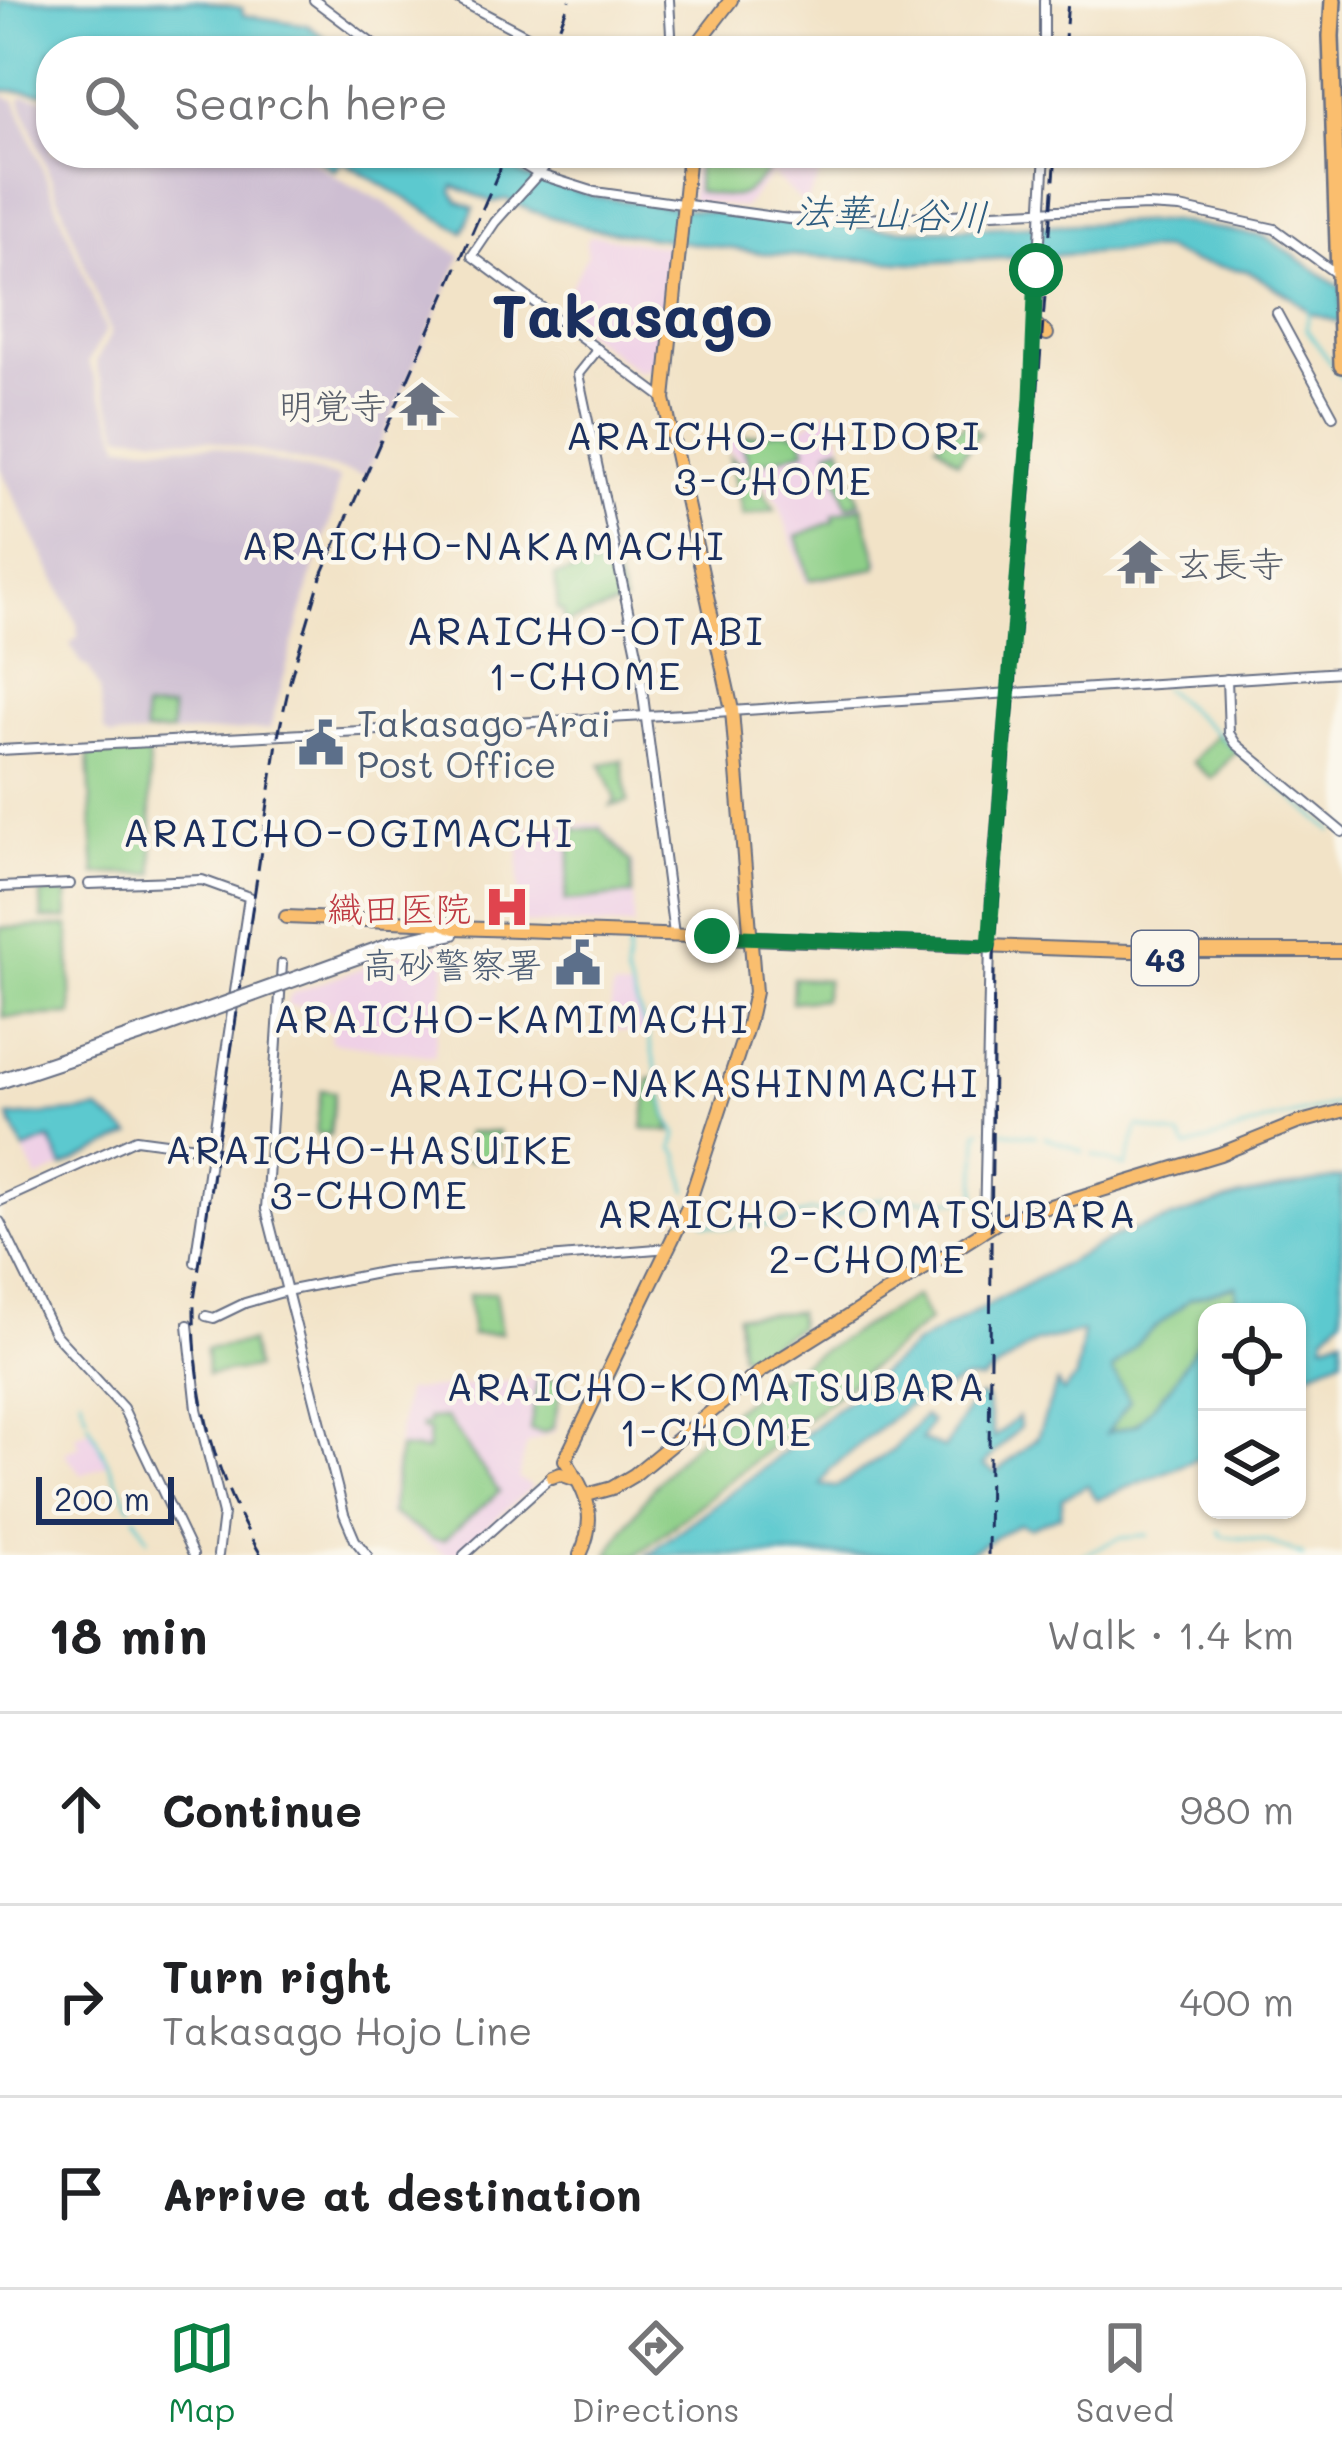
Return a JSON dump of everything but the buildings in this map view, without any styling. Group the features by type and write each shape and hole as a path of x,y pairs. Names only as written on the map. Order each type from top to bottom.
{"highway":[{"path":"1333,0 1342,365"},
{"path":"1342,14 1342,117"}],"main road":[{"path":"704,36 731,0"},
{"path":"580,1555 590,1529 587,1495 565,1460 687,1209 748,1024 756,984 732,710 664,399 687,168"},
{"name":"43","path":"286,917 443,923 454,931 988,950 1342,954"},
{"name":"43","path":"454,931 674,934 754,941"},
{"path":"587,1495 634,1475 761,1371 984,1230 1049,1204 1220,1154 1342,1111"},
{"path":"552,1477 568,1475 578,1481"}],"street":[{"path":"314,0 362,36"},
{"path":"459,0 527,36"},
{"path":"669,0 671,36"},
{"path":"1044,0 1044,36"},
{"path":"530,168 596,192 771,217 841,220 1158,206 1275,229 1340,278"},
{"path":"543,168 472,256 664,399"},
{"path":"984,1230 988,950 1044,168"},
{"path":"1277,313 1333,416"},
{"path":"598,349 578,374 638,657 674,934"},
{"path":"639,379 665,368"},
{"path":"0,750 1342,672"},
{"path":"1228,679 1229,733 1236,744 1342,832"},
{"path":"89,884 202,880 249,897 195,1262"},
{"path":"0,887 70,884"},
{"path":"0,1081 390,942 454,931"},
{"path":"283,964 265,1190 269,1226 344,1514 367,1555"},
{"path":"0,1201 136,1139 211,1148"},
{"path":"0,1222 54,1333 112,1393 127,1416 193,1555"},
{"path":"206,1316 214,1318 286,1291 413,1268 669,1248"},
{"path":"188,1325 197,1409 224,1514 218,1555"},
{"path":"464,1555 565,1460"}],"shaded area":[{"path":"0,93 16,101 36,152 36,168 42,168 106,331 88,362 122,445 213,446 339,478 270,729 111,737 104,731 99,689 70,644 78,637 77,623 0,468"},
{"path":"36,97 36,140 20,99"},
{"path":"47,168 324,168 384,202 461,256 366,476 209,440 121,434 96,361 111,333"},
{"path":"692,168 814,168 820,176 805,205 772,174 743,208 691,200"},
{"path":"592,235 669,247 672,252 656,367 638,371 566,318 574,306 565,299"},
{"path":"831,409 881,563 875,570 806,583 779,504 756,473 716,440 796,431"},
{"path":"599,823 634,863 634,926 517,923 520,827"},
{"path":"449,942 434,1056 330,1042 333,1010 287,1005 291,994 408,951"},
{"path":"613,988 632,991 648,1035 608,1029"},
{"path":"50,1139 63,1167 37,1179 24,1150"},
{"path":"564,1376 556,1431 527,1444 518,1478 532,1487 455,1555 446,1555 387,1514 405,1391"},
{"path":"90,1429 109,1463 82,1475 64,1452 80,1446 75,1436"}],"green space":[{"path":"697,168 763,168 767,172 736,196 697,191"},
{"path":"966,423 980,433 958,461 936,443"},
{"path":"783,431 800,434 806,450 750,466 740,437"},
{"path":"841,446 860,502 847,506 829,450"},
{"path":"730,457 750,473 775,510 743,516"},
{"path":"862,506 876,568 809,580 797,536 834,521 833,515"},
{"path":"612,562 624,603 564,624 555,576"},
{"path":"171,709 172,732 145,733 144,710"},
{"path":"1216,734 1236,751 1212,779 1192,762"},
{"path":"148,751 154,874 95,874 88,753"},
{"path":"622,760 628,802 611,806 616,799 601,764"},
{"path":"573,826 577,830 600,828 631,863 632,895 565,901"},
{"path":"67,892 68,919 42,919 41,893"},
{"path":"69,926 72,1015 3,1017 0,928"},
{"path":"793,978 827,980 823,999 792,1002"},
{"path":"649,1079 658,1079 671,1132 643,1128"},
{"path":"321,1090 335,1092 330,1135 316,1133"},
{"path":"498,1132 498,1160 467,1160 467,1133"},
{"path":"1237,1285 1231,1303 1198,1303 1198,1341 1156,1406 1133,1425 1105,1433 1130,1401 1111,1370 1140,1339 1190,1299"},
{"path":"495,1292 501,1333 472,1335 468,1295"},
{"path":"916,1296 929,1321 637,1555 608,1555 664,1474 727,1414 788,1371"},
{"path":"797,1312 798,1327 752,1355 740,1355 737,1315"},
{"path":"250,1342 255,1368 207,1375 206,1349"},
{"path":"563,1379 553,1428 543,1433 530,1430 538,1380"},
{"path":"446,1418 499,1492 444,1540 433,1539 391,1514 399,1448 427,1451 429,1431 421,1425 428,1425 428,1419"}],"water":[{"path":"0,0 196,0 242,8 243,15 307,25 323,36 36,36 36,92 0,90"},
{"path":"354,168 512,168 527,178 597,197 801,224 910,230 1171,221 1266,237 1342,288 1342,323 1312,314 1248,271 1193,262 1163,249 917,263 769,254 593,229 506,199 492,202 454,186 458,201 474,208 463,232"},
{"path":"99,1110 131,1135 63,1167 50,1139 24,1150 9,1117"},
{"path":"1342,1177 1342,1316 1325,1334 1324,1343 1342,1336 1342,1358 1306,1373 1306,1303 1231,1303 1236,1285 1190,1299 1112,1370 1130,1401 1107,1433 1137,1424 1172,1384 1198,1342 1198,1459 1097,1500 1088,1485 1063,1498 1060,1516 1029,1528 1019,1524 964,1555 647,1555 916,1344 1116,1236 1241,1196","holes":["1083,1332 1076,1378 1063,1392 1057,1383 1037,1438 996,1473 983,1465 1020,1427 1018,1417 994,1438 986,1398 980,1396 968,1407 945,1448 921,1440 931,1422 924,1416 893,1450 836,1487 821,1485 830,1469 904,1408 965,1380 981,1380 1036,1342"]}],"waterway":[{"path":"1310,309 1306,329 1342,378"},
{"path":"1163,688 1332,831"},
{"path":"629,943 626,975 677,1135 673,1148 687,1191"},
{"path":"1093,1155 1126,1167 1138,1126 1180,1137 1187,1148 1342,1103"},
{"path":"693,1205 705,1223 724,1227 777,1225 811,1211 837,1216 877,1199 976,1200 978,1131 982,1130"},
{"path":"991,1130 1036,1136"},
{"path":"1045,1137 1083,1152"},
{"path":"80,1397 87,1416"},
{"path":"88,1422 130,1507"},
{"path":"135,1517 148,1539"},
{"path":"1219,1531 1222,1536 1266,1541 1303,1555"},
{"path":"1082,1555 1120,1538 1148,1536"}],"railway":[{"path":"556,36 570,0"},
{"path":"1065,36 1068,0"},
{"path":"261,1555 230,1494 209,1432 197,1368 194,1300 278,736 321,577 500,168"},
{"path":"988,1555 994,957 1055,168"}],"place":[{"name":"明覚寺","path":"422,404"},
{"name":"玄長寺","path":"1140,562"},
{"name":"Takasago Arai Post Office","path":"321,743"},
{"name":"織田医院","path":"507,907"},
{"name":"高砂警察署","path":"578,963"}],"district":[{"name":"Takasago","path":"632,314"},
{"name":"ARAICHO-CHIDORI 3-CHOME","path":"774,456"},
{"name":"ARAICHO-NAKAMACHI","path":"484,544"},
{"name":"ARAICHO-OTABI 1-CHOME","path":"586,652"},
{"name":"ARAICHO-OGIMACHI","path":"349,831"},
{"name":"ARAICHO-KAMIMACHI","path":"512,1017"},
{"name":"ARAICHO-NAKASHINMACHI","path":"684,1081"},
{"name":"ARAICHO-HASUIKE 3-CHOME","path":"370,1170"},
{"name":"ARAICHO-KOMATSUBARA 2-CHOME","path":"868,1234"},
{"name":"ARAICHO-KOMATSUBARA 1-CHOME","path":"717,1408"}],"route":[{"path":"712,936 989,946 1031,398 1036,270"}],"water label":[{"name":"法華山谷川","path":"891,212"}]}
